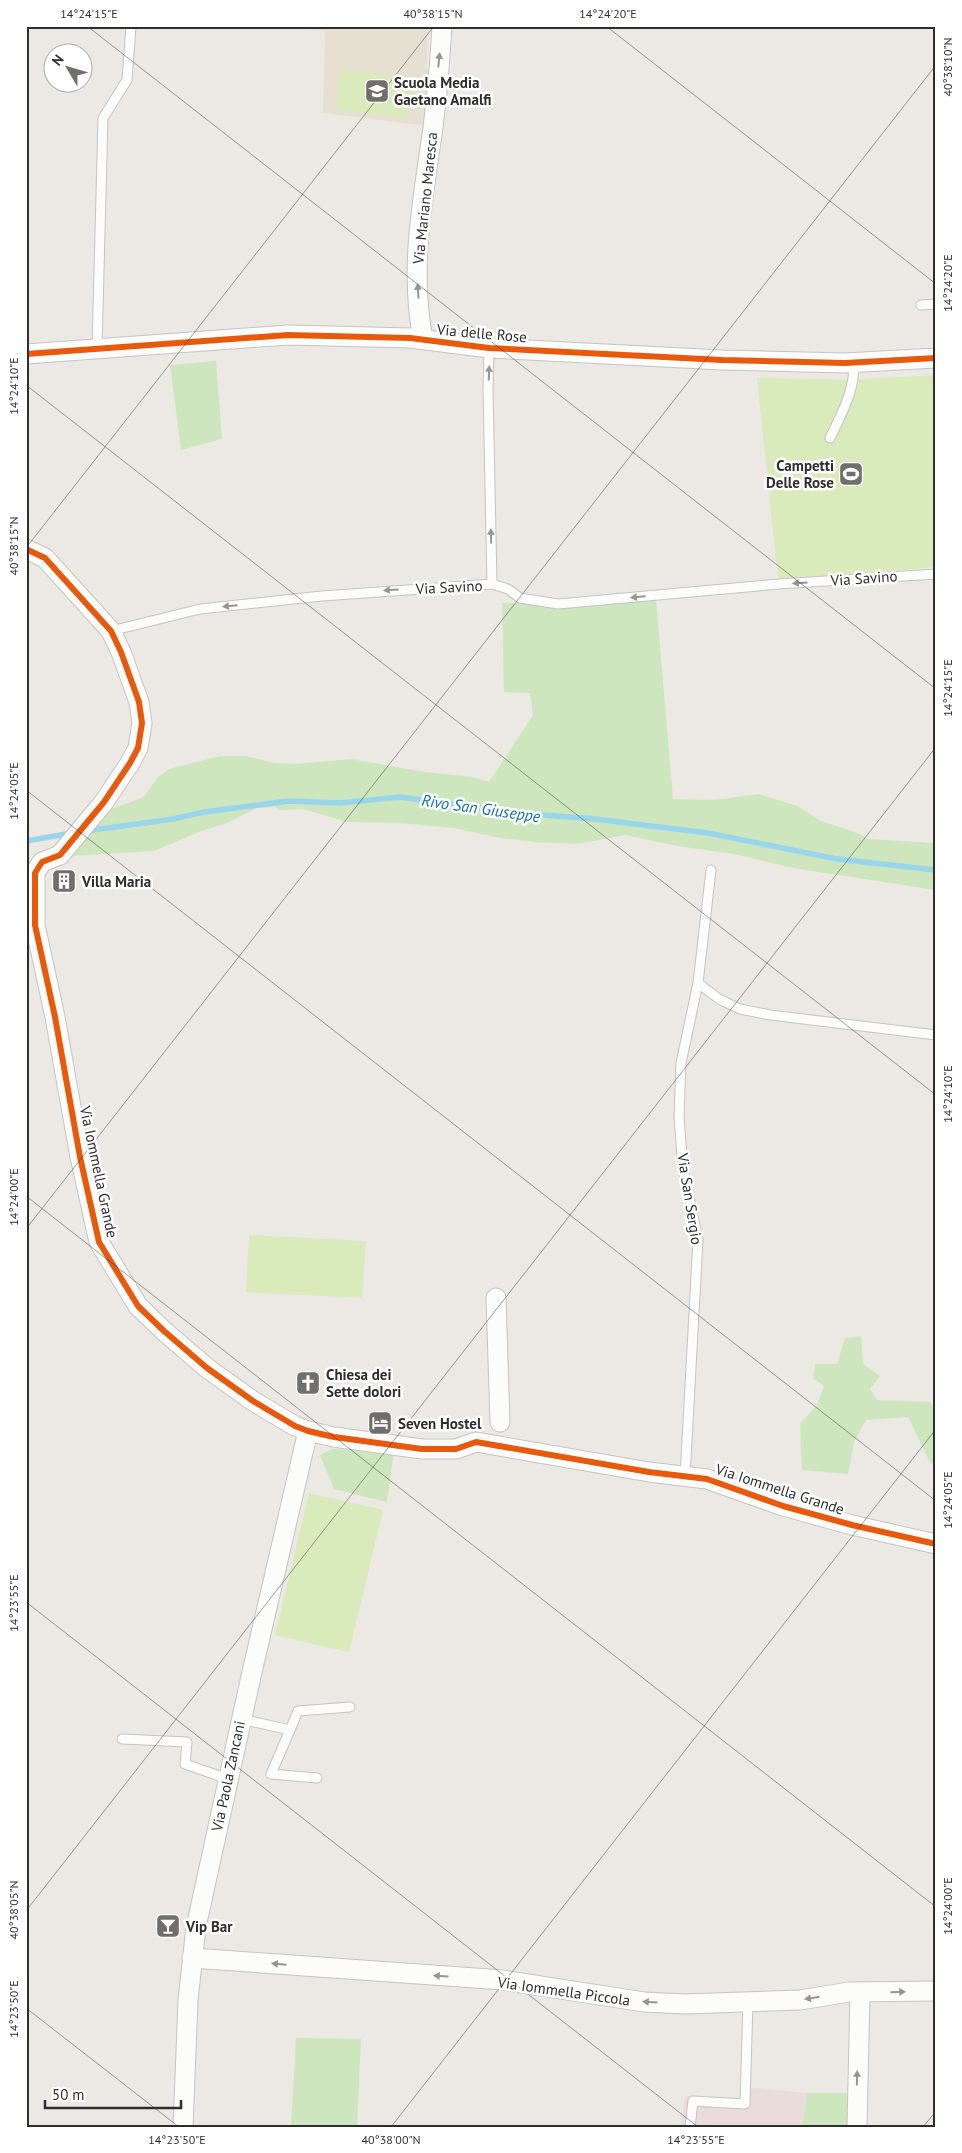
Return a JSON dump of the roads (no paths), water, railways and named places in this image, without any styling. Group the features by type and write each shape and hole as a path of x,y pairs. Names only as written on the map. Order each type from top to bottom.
{"street":[{"name":"Via Mariano Maresca","path":"423,340 417,270 418,239 422,196 433,127 442,26"},
{"name":"Via delle Rose","path":"26,354 281,335 355,336 423,340 489,348 722,360 854,362 936,358"},
{"path":"26,549 45,558 110,631"},
{"name":"Via Iommella Grande","path":"110,631 121,652 138,702 142,723 138,748 104,802 60,855 42,862 35,873 35,925 55,1017 80,1157 99,1242 138,1306 207,1368 253,1402 308,1431 334,1437 422,1449 456,1449 499,1435 685,1476 707,1479 784,1506 852,1525 936,1544"},
{"path":"496,1298 499,1435"},
{"name":"Via Paola Zancani","path":"183,2127 188,2000 192,1958 206,1880 241,1719 308,1431"},
{"name":"Via Iommella Piccola","path":"192,1958 503,1980 644,2002 684,2004 800,2000 849,1992 936,1991"},
{"path":"857,2127 860,1993"}],"lane":[{"path":"97,348 103,118 127,80 131,26"},
{"path":"921,305 936,304"},
{"path":"489,348 488,390 492,584"},
{"path":"830,438 850,396 854,380 854,362"},
{"name":"Via Savino","path":"110,631 200,609 322,596 492,584 508,589 520,598 558,604 769,585 936,574"},
{"name":"Via San Sergio","path":"685,1476 698,1240 683,1169 679,1117 681,1063 698,983 711,870"},
{"path":"698,983 719,999 740,1008 770,1015 936,1035"},
{"path":"317,1778 271,1774 298,1711 350,1707"},
{"path":"241,1719 290,1730"},
{"path":"122,1740 187,1742 184,1764 228,1779"},
{"path":"690,2127 693,2101 745,2104 748,2002"}],"waterway":[{"name":"Rivo San Giuseppe","path":"86,831 173,819 204,812 289,801 340,803 400,797 517,813 595,819 708,833 837,859 936,870"},
{"name":"Rivo San Giuseppe","path":"26,841 72,833"}],"place":[{"name":"Scuola Media Gaetano Amalfi","path":"377,91"},
{"name":"Campetti Delle Rose","path":"851,474"},
{"name":"Villa Maria","path":"64,881"},
{"name":"Chiesa dei Sette dolori","path":"308,1383"},
{"name":"Seven Hostel","path":"380,1423"},
{"name":"Vip Bar","path":"168,1926"}]}
